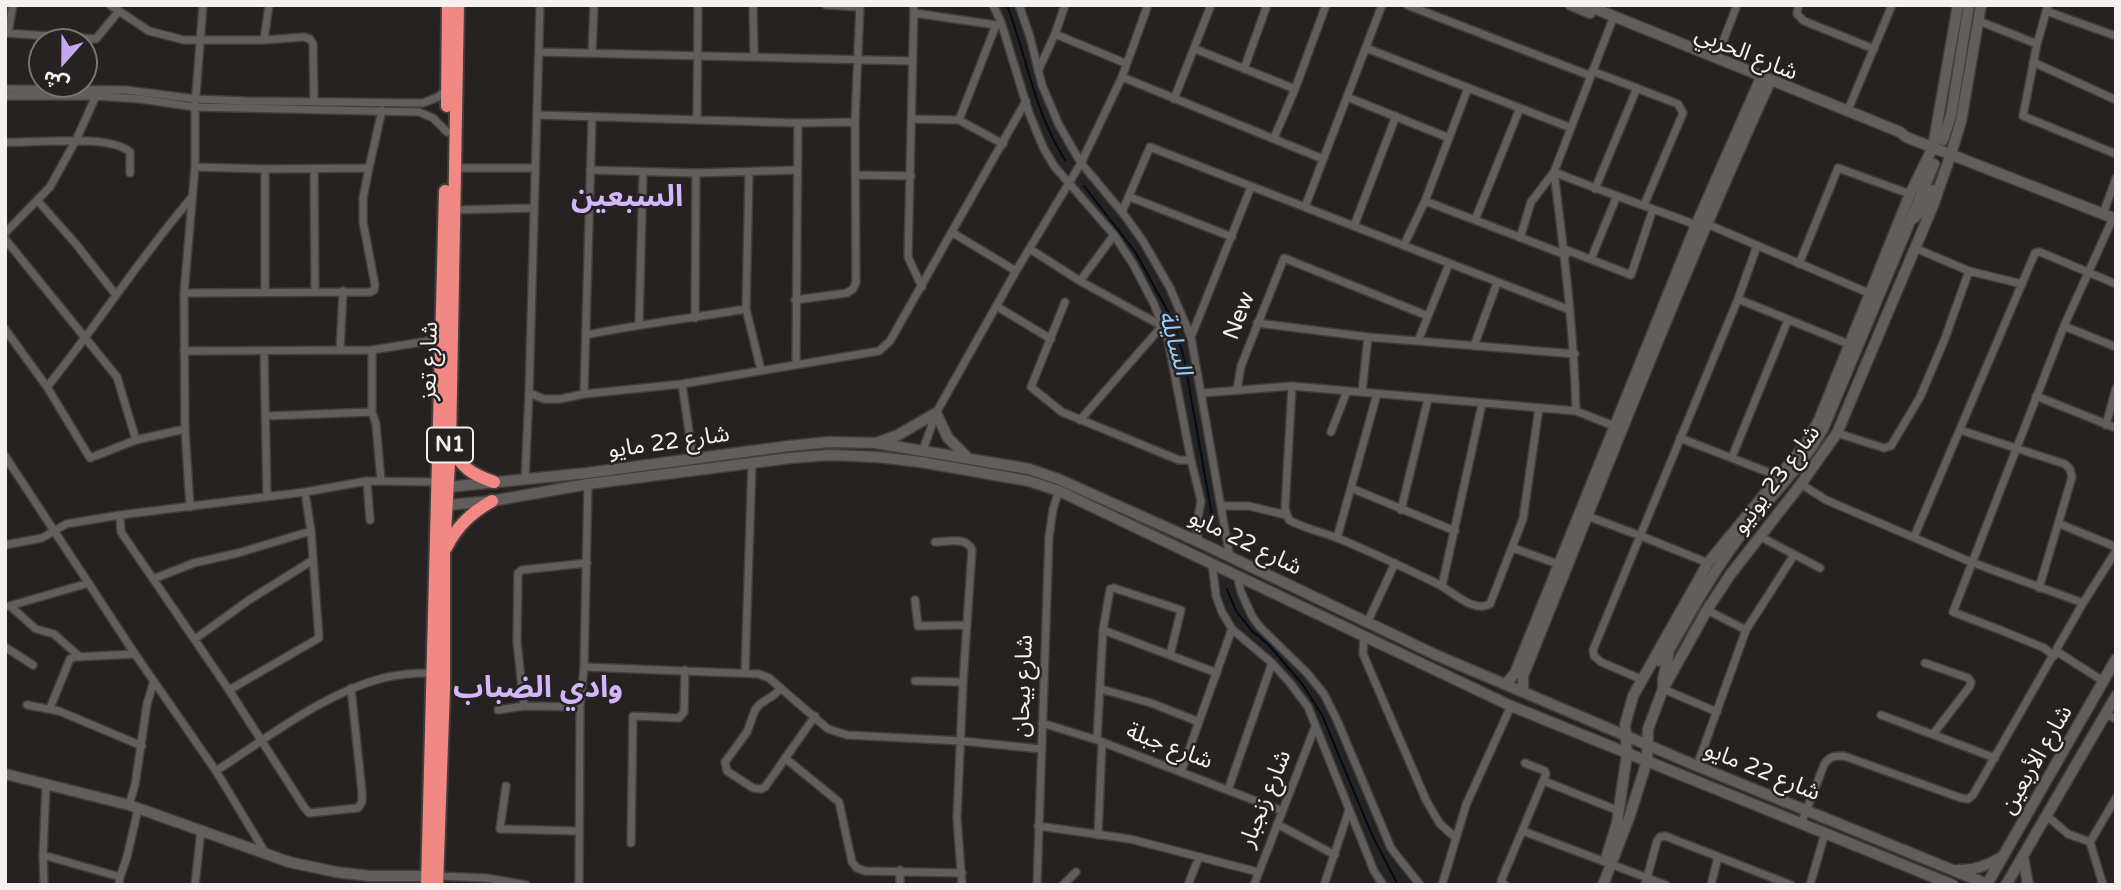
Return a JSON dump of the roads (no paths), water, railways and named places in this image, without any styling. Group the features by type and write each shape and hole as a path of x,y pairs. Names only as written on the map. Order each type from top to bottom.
{"highway":[{"name":"شارع تعز","path":"438,688 432,673 443,484 442,339 448,5"},
{"name":"شارع تعز","path":"432,881 438,688 448,505 443,484 450,445 458,5"},
{"path":"450,445 463,466 494,482"},
{"path":"444,551 462,522 492,501"}],"street":[{"path":"13,5 6,33 96,39 118,12"},
{"path":"110,5 149,31 184,40 310,39 313,44 314,101"},
{"path":"190,507 185,429 184,293 195,167 199,39 203,5"},
{"path":"264,40 269,5"},
{"path":"525,480 540,5"},
{"path":"592,53 594,5"},
{"path":"697,119 698,5"},
{"path":"753,5 754,56"},
{"path":"795,300 847,293 853,289 856,282 855,122 860,6 826,5"},
{"path":"993,5 1043,147 1054,166 1114,235 1142,278 1168,340 1201,501 1196,528 1199,542 1212,563 1216,596 1222,612 1232,629 1272,663 1308,707 1374,871 1383,885"},
{"path":"1019,5 1053,112 1081,163 1122,212 1161,272 1192,337 1230,558 1241,592 1259,626 1307,673 1324,694 1391,848 1420,885"},
{"path":"1038,71 1065,5"},
{"path":"920,462 936,413 1081,163 1122,77 1148,5"},
{"path":"1174,99 1211,5"},
{"path":"1244,69 1267,5"},
{"path":"1274,138 1326,5"},
{"path":"1305,207 1382,5"},
{"path":"1407,5 1678,104 1683,113 1644,205"},
{"name":"شارع الحربي","path":"1570,5 1897,136 1933,147 2111,217"},
{"name":"شارع الحربي","path":"1586,5 1900,131 1906,137"},
{"path":"1717,57 1737,5"},
{"path":"1798,5 1797,14 1804,21 1874,49"},
{"path":"1848,110 1892,5"},
{"name":"شارع 23 يونيو","path":"1603,885 1619,811 1627,754 1625,725 1633,695 1708,563 1806,444 1819,420 1910,194 1930,164 1958,5"},
{"path":"1943,140 1951,115 1969,5"},
{"name":"شارع 23 يونيو","path":"1597,885 1629,818 1647,761 1648,729 1663,689 1707,610 1837,433 1951,155 1961,121 1981,5"},
{"path":"2116,36 2047,8 2022,116 2116,153"},
{"path":"922,287 908,257 914,9 999,23"},
{"path":"1520,238 1531,202 1554,172 1612,21"},
{"path":"1979,21 2037,44"},
{"path":"959,120 999,23"},
{"path":"1055,34 1125,63"},
{"path":"1366,48 1571,128"},
{"path":"1195,49 1295,89"},
{"path":"539,52 912,61"},
{"path":"1940,116 1944,111 1953,71 1962,54"},
{"path":"1961,121 1958,115 1965,74 1962,54"},
{"path":"2033,62 2116,100"},
{"path":"1122,77 1323,159"},
{"path":"1681,275 1696,225 1765,82"},
{"path":"5,89 126,90 196,103 419,103 435,100 447,88"},
{"path":"1404,245 1425,201 1468,88"},
{"path":"1595,189 1637,88"},
{"path":"5,96 28,96"},
{"path":"98,96 419,112 433,118 447,132"},
{"path":"1347,97 1449,138"},
{"path":"5,233 50,187 95,98"},
{"path":"529,393 544,399 560,399 682,384 879,351 890,341 922,287 1026,101"},
{"path":"419,103 419,112"},
{"path":"1475,220 1520,108"},
{"path":"184,293 374,290 363,222 363,198 382,110"},
{"path":"537,115 798,123 855,122"},
{"path":"1354,226 1396,116"},
{"path":"584,394 592,118"},
{"path":"912,119 959,120 1003,144"},
{"path":"796,365 798,123"},
{"path":"5,142 76,140 122,145 130,152 130,173"},
{"path":"1122,212 1150,147 1570,310"},
{"path":"1757,246 1738,299 1593,650 1594,656 1601,662 1643,680 1650,678 1662,656 1668,652 1708,581 1748,525 1811,450 1823,429 1910,220 1911,206 1930,164"},
{"path":"195,167 369,168"},
{"path":"454,168 534,168"},
{"path":"265,169 265,292"},
{"path":"314,169 315,291"},
{"path":"1799,264 1838,169 1910,194"},
{"path":"590,170 696,173 797,170"},
{"path":"639,324 643,172"},
{"path":"750,172 746,309 761,370"},
{"path":"1554,172 1616,198 1644,205 1696,225"},
{"path":"1554,172 1575,354 1576,411"},
{"path":"695,318 696,173"},
{"path":"1506,684 1519,674 1681,275 1707,224 1723,173"},
{"path":"1910,220 1921,212 1944,174"},
{"path":"856,175 911,176"},
{"path":"2103,681 2043,648 1953,612 2064,326 2111,217 2116,178"},
{"path":"1192,337 1251,187"},
{"path":"47,387 87,339 116,295 192,197"},
{"path":"1130,197 1232,237"},
{"path":"1591,259 1616,198"},
{"path":"37,200 116,295"},
{"path":"1425,201 1520,238 1591,259 1631,275 1653,209"},
{"path":"453,210 533,208"},
{"path":"1707,224 1871,294"},
{"path":"953,233 1016,271"},
{"path":"1080,281 1114,235"},
{"path":"5,239 117,377 136,440"},
{"path":"1915,248 1969,271 2022,284"},
{"path":"1030,249 1080,281 1162,326"},
{"path":"1914,537 2035,253 2116,284"},
{"name":"New","path":"1237,390 1241,366 1284,258 1428,316"},
{"path":"1418,341 1449,264"},
{"path":"1837,433 1884,448 1891,446 1920,397 1969,271"},
{"path":"1474,346 1497,283"},
{"path":"341,350 342,291"},
{"path":"1738,299 1851,345"},
{"path":"1065,302 1031,387 1062,412 1179,460 1191,460"},
{"path":"996,306 1051,339"},
{"path":"586,335 639,324 746,309"},
{"path":"1732,457 1788,320"},
{"path":"1257,323 1368,337 1575,354"},
{"path":"1080,420 1162,326"},
{"path":"2064,326 2116,346"},
{"path":"5,329 8,341 47,387 90,458 136,440 185,429"},
{"path":"1362,392 1368,337"},
{"path":"184,351 372,350 442,339"},
{"path":"372,350 372,412 376,424 381,481"},
{"path":"264,351 267,496"},
{"path":"682,384 692,471"},
{"path":"1203,393 1292,386 1576,411 1618,428"},
{"path":"1292,386 1285,509 1289,520 1395,563 1442,586 1476,607 1490,604 1523,519 1539,408"},
{"path":"2106,425 2116,388"},
{"path":"1331,432 1347,391"},
{"path":"1337,538 1377,394"},
{"path":"2036,396 2116,428"},
{"path":"1401,510 1428,399"},
{"path":"1442,586 1482,404"},
{"path":"266,416 372,412"},
{"path":"876,443 898,435 936,413"},
{"path":"936,413 948,438 968,458"},
{"path":"1960,430 2065,464 2070,470 2072,477 2060,524 2039,588"},
{"path":"1680,438 1778,476"},
{"name":"شارع 22 مايو","path":"448,505 492,501 690,459 829,442 876,443 1029,469 1058,479 1199,542 1367,623 1625,736 1945,867 1984,882 1997,880 2004,885"},
{"name":"شارع 22 مايو","path":"443,484 587,479 692,471 830,455 920,462 1028,481 1059,491 1511,706 1950,884"},
{"path":"5,456 135,654 216,771 265,852"},
{"path":"745,672 752,463"},
{"path":"579,885 580,707 584,667 587,479"},
{"path":"5,545 42,538 66,524 120,515 305,492 367,481 443,484"},
{"path":"367,481 370,520"},
{"path":"1801,484 1825,500 1971,562 2083,603"},
{"path":"1351,488 1455,531"},
{"name":"شارع بيحان","path":"1037,885 1049,537 1059,491"},
{"path":"229,690 319,638 311,531 305,492"},
{"path":"1222,506 1249,506 1286,514"},
{"path":"120,515 121,532 309,813 358,808 362,802 351,688"},
{"path":"1583,515 1708,563"},
{"path":"1523,691 1519,674 1558,564 1583,515"},
{"path":"1801,824 1824,765 1828,758 1835,756 1844,756 1968,799 1973,795 2116,549 2060,524"},
{"path":"153,579 194,563 311,531"},
{"path":"1759,536 1821,568"},
{"path":"935,542 966,541 972,550 957,818 962,885"},
{"path":"1513,548 1558,564"},
{"path":"1697,766 1746,629 1794,555"},
{"path":"195,639 249,600 313,560"},
{"path":"524,706 517,642 518,572 522,569 587,563"},
{"path":"1367,623 1395,563"},
{"path":"8,606 89,583"},
{"path":"1098,835 1102,630 1110,589 1178,608 1181,614 1170,655"},
{"path":"915,600 918,626 967,625"},
{"path":"8,606 36,629 54,634 81,657"},
{"path":"1707,610 1746,629"},
{"path":"1181,772 1232,629"},
{"path":"1102,630 1217,673"},
{"path":"1364,635 1363,654 1426,800 1440,824 1456,838"},
{"path":"5,647 33,665"},
{"path":"1668,652 1662,680 1663,689 1717,712"},
{"path":"50,708 72,658 135,654"},
{"name":"شارع الأربعين","path":"1984,882 2003,856 2116,659"},
{"path":"1228,790 1272,663"},
{"path":"1925,663 1968,678 1971,682 1934,733"},
{"path":"584,667 745,672 769,678 828,729 847,736 961,741 1041,749"},
{"path":"631,843 633,716 679,718 684,712 685,670"},
{"path":"216,771 330,698 351,688 386,677 432,673"},
{"path":"43,855 119,881 127,857 147,704 154,681"},
{"path":"915,681 963,682"},
{"path":"781,688 755,710 747,732 727,758 727,771 753,788 765,787 815,716"},
{"path":"1101,689 1151,703 1199,722"},
{"name":"شارع الأربعين","path":"2004,885 2116,696"},
{"path":"27,705 50,708 76,717 142,746"},
{"path":"498,710 524,706 580,707"},
{"path":"1443,885 1466,805 1511,706"},
{"path":"2105,713 2116,719"},
{"path":"1881,715 1995,758"},
{"name":"شارع جبلة","path":"1042,723 1099,741 1282,811"},
{"name":"شارع زنجبار","path":"1254,885 1315,727"},
{"path":"785,758 839,802 852,862 857,868 865,871 962,873"},
{"path":"2060,759 2073,767"},
{"path":"1505,885 1502,881 1546,772 1525,763"},
{"path":"5,774 134,807 289,862 369,880 514,881 526,885"},
{"path":"1544,781 1619,811"},
{"path":"44,885 47,786"},
{"path":"506,786 500,829 579,831"},
{"path":"2103,885 2090,842 2116,798"},
{"path":"1324,885 1349,810"},
{"path":"2046,815 2068,834 2090,842"},
{"path":"1277,824 1335,855"},
{"path":"1038,826 1130,839 1258,872"},
{"path":"201,830 195,883 205,885"},
{"path":"1523,831 1609,862 1646,881 1666,885"},
{"path":"1810,885 1825,833"},
{"path":"1646,881 1657,841 1665,836 1769,881 1791,885"},
{"path":"1945,867 1964,871 1989,865 2003,856"},
{"path":"2023,856 2028,885"},
{"path":"1188,885 1199,857"},
{"path":"1712,885 1718,857"},
{"path":"900,885 901,870"},
{"path":"1063,885 1076,872"}],"waterway":[{"name":"السايلة","path":"1007,5 1038,103 1065,160"},
{"name":"السايلة","path":"1084,186 1136,253 1173,321 1184,358 1213,521"},
{"name":"السايلة","path":"1227,589 1236,611 1303,685 1322,715 1372,835 1398,885"}],"district":[{"name":"السبعين","path":"627,198"},
{"name":"وادي الضباب","path":"538,689"}]}
